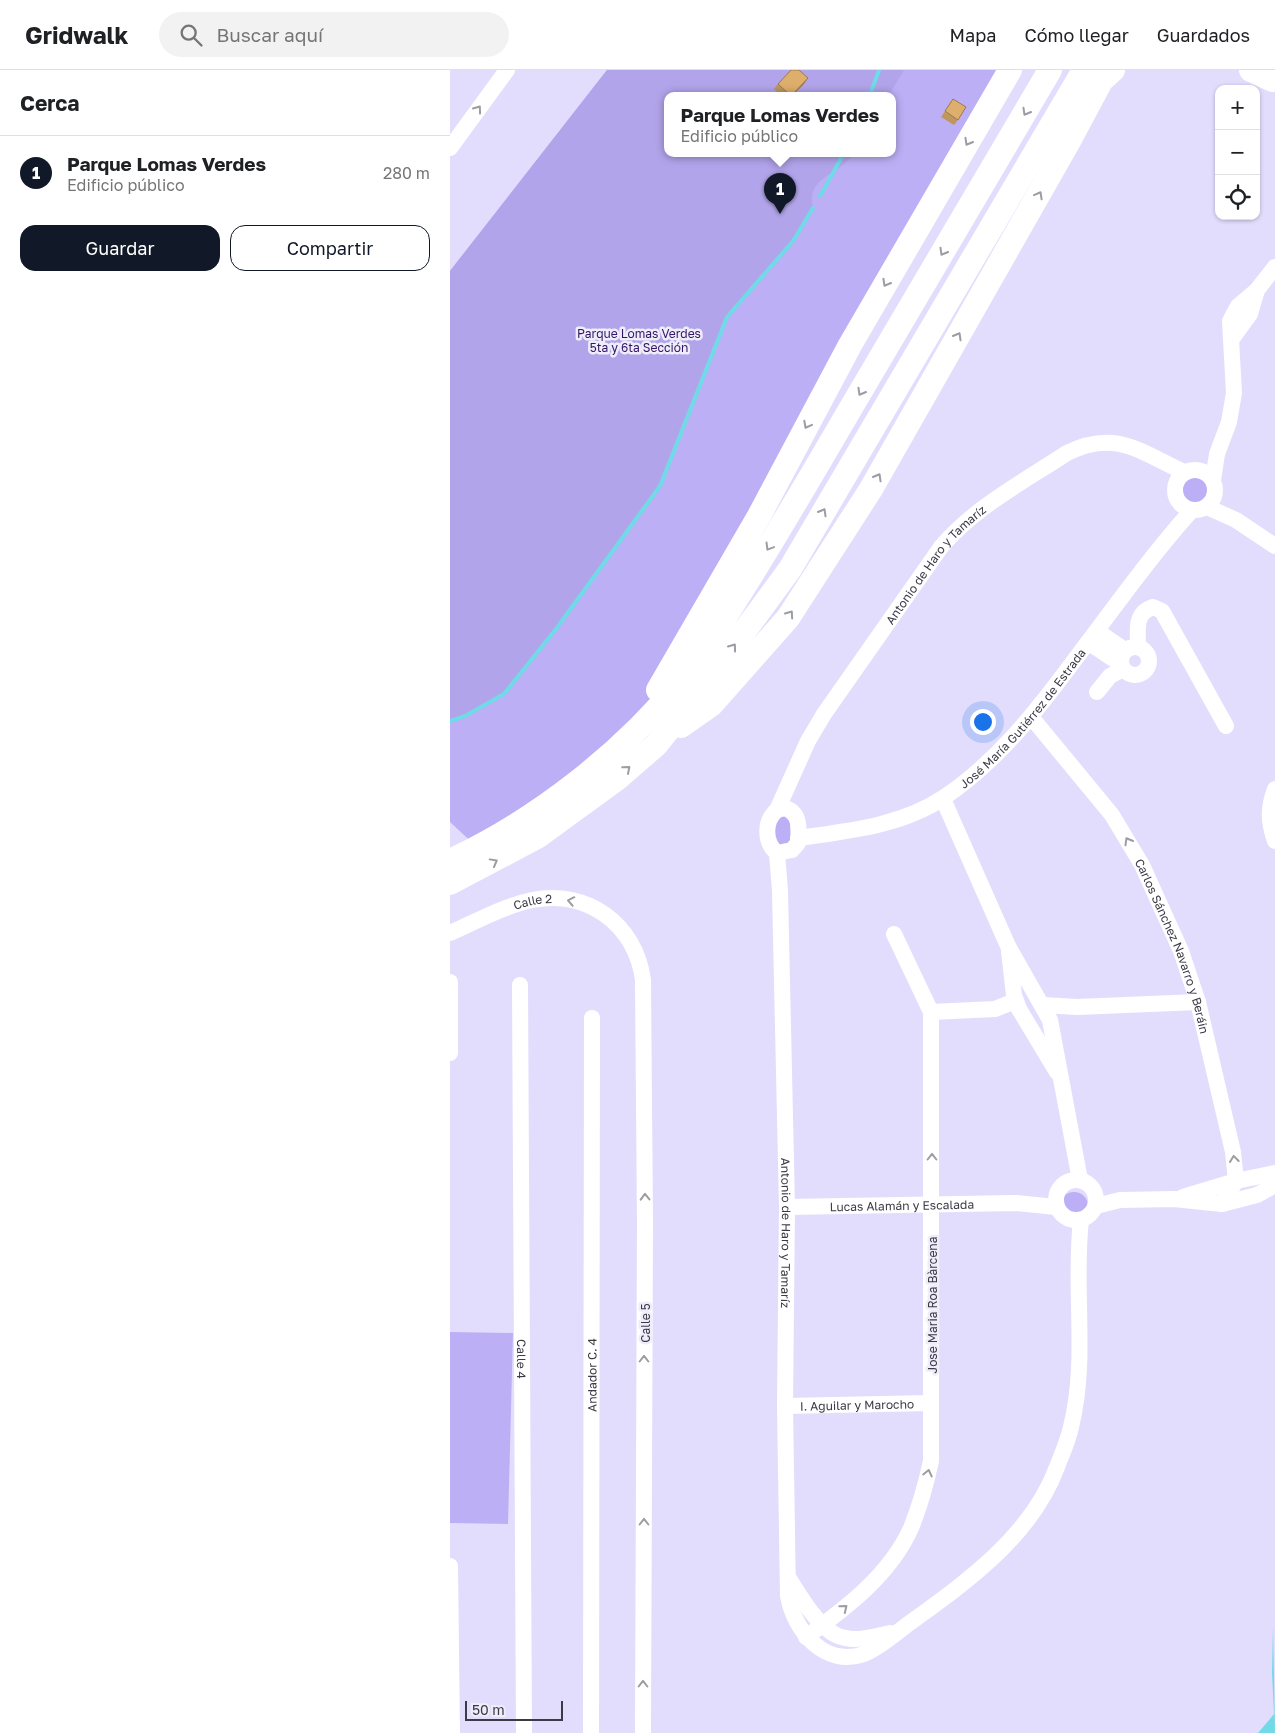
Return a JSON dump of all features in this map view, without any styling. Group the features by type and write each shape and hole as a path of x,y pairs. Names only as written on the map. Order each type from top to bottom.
{"highway":[{"path":"638,726 759,516 850,344 1010,70"},
{"path":"450,861 478,848 522,822 566,791 603,760 685,676 768,548 1050,70"},
{"path":"656,745 713,674 790,569 1084,70"},
{"path":"450,883 537,837 618,778 656,745 711,705 788,618 871,489 1022,225 1101,81 1113,70"},
{"path":"1251,70 1274,80"}],"street":[{"path":"450,148 507,70"},
{"path":"1193,507 1213,499 1217,454 1229,422 1234,393 1231,340 1250,314 1257,290 1275,267"},
{"name":"Antonio de Haro y Tamaríz","path":"783,810 788,786 808,741 824,714 935,555 956,529 982,509 1067,453 1084,445 1101,442 1125,444 1186,476"},
{"path":"1217,454 1186,476 1176,498 1193,507 1236,520 1275,546"},
{"path":"1186,476 1208,474 1236,520"},
{"name":"José María Gutiérrez de Estrada","path":"798,831 835,833 866,828 905,816 943,799 986,764 1032,718 1164,540 1193,507"},
{"path":"1097,692 1127,658 1138,618 1145,610 1153,607 1162,611 1226,726"},
{"path":"1093,636 1127,658"},
{"name":"Carlos Sánchez Navarro y Beráin","path":"1032,718 1112,815 1137,856 1181,951 1198,1002 1233,1152 1236,1181"},
{"path":"1275,789 1270,803 1268,820 1275,841"},
{"path":"943,799 1008,946 1043,1005 1051,1024 1064,1085 1074,1151 1075,1180"},
{"path":"783,810 798,819 798,831 796,847 782,853 769,844 767,831 771,815 783,810"},
{"name":"Antonio de Haro y Tamaríz","path":"782,853 780,891 787,1207 785,1406 787,1575 791,1613 806,1637 824,1652 851,1657 865,1654 902,1629 988,1563 1014,1536 1038,1503 1056,1469 1071,1427 1077,1384 1079,1344 1077,1253 1065,1210"},
{"name":"Calle 2","path":"450,933 507,907 534,900 556,898 584,904 615,921"},
{"name":"Calle 5","path":"615,921 634,945 640,962 643,980 645,1223 643,1733"},
{"name":"Jose Maria Roa Bàrcena","path":"806,1637 864,1592 889,1564 910,1529 923,1496 931,1461 933,1205 931,1012 894,934"},
{"path":"1008,946 1015,998 1024,1018 1064,1085"},
{"path":"450,982 452,1011 450,1053"},
{"name":"Calle 4","path":"520,985 524,1733"},
{"path":"995,1009 1015,998 1023,987 1034,989"},
{"path":"1043,1005 1077,1007 1198,1002"},
{"path":"1034,1035 1045,1035 1051,1024 1077,1007"},
{"path":"931,1012 995,1009 1024,1018"},
{"name":"Andador C. 4","path":"591,1733 592,1018"},
{"path":"1174,1199 1275,1172"},
{"path":"1075,1180 1086,1182 1095,1199 1088,1216 1065,1210 1057,1190 1075,1180"},
{"path":"1222,1204 1236,1181"},
{"path":"1095,1199 1174,1199 1222,1204 1257,1195 1275,1185"},
{"name":"Lucas Alamán y Escalada","path":"787,1207 1016,1203 1065,1210"},
{"name":"I. Aguilar y Marocho","path":"785,1406 931,1403"},
{"path":"450,1566 452,1733"},
{"name":"Antonio de Haro y Tamaríz","path":"787,1575 804,1602 836,1635 851,1638 875,1637 902,1629"}],"green space":[{"name":"Parque Lomas Verdes 5ta y 6ta Sección","path":"607,70 1009,70 638,726 478,848 450,822 450,271"},
{"path":"607,70 904,70 891,92 664,92 664,157 851,157 841,167 825,177 814,189 812,198 813,208 793,241 727,317 660,486 556,629 504,694 465,716 450,721 450,271"},
{"path":"1191,469 1199,469 1206,472 1212,478 1215,489 1212,500 1206,506 1199,509 1191,509 1184,506 1178,500 1175,493 1175,485 1178,478 1184,472"},
{"path":"789,809 792,850 768,839 767,831"},
{"path":"1074,1192 1084,1196 1088,1206 1084,1216 1074,1220 1064,1216 1060,1206 1064,1196"},
{"path":"450,1332 513,1333 508,1524 450,1523"}],"shaded area":[{"path":"1273,1627 1275,1733 1258,1733 1274,1714 1272,1673"}],"building":[{"path":"791,70 799,70 808,78 795,92 787,92 778,84"},
{"path":"953,99 966,107 958,120 945,111"}],"waterway":[{"path":"871,92 879,70"},
{"path":"820,196 842,157"},
{"path":"450,721 465,716 504,694 556,629 660,486 727,317 793,241 813,208"}],"place":[{"name":"Parque Lomas Verdes","path":"780,214"}]}
